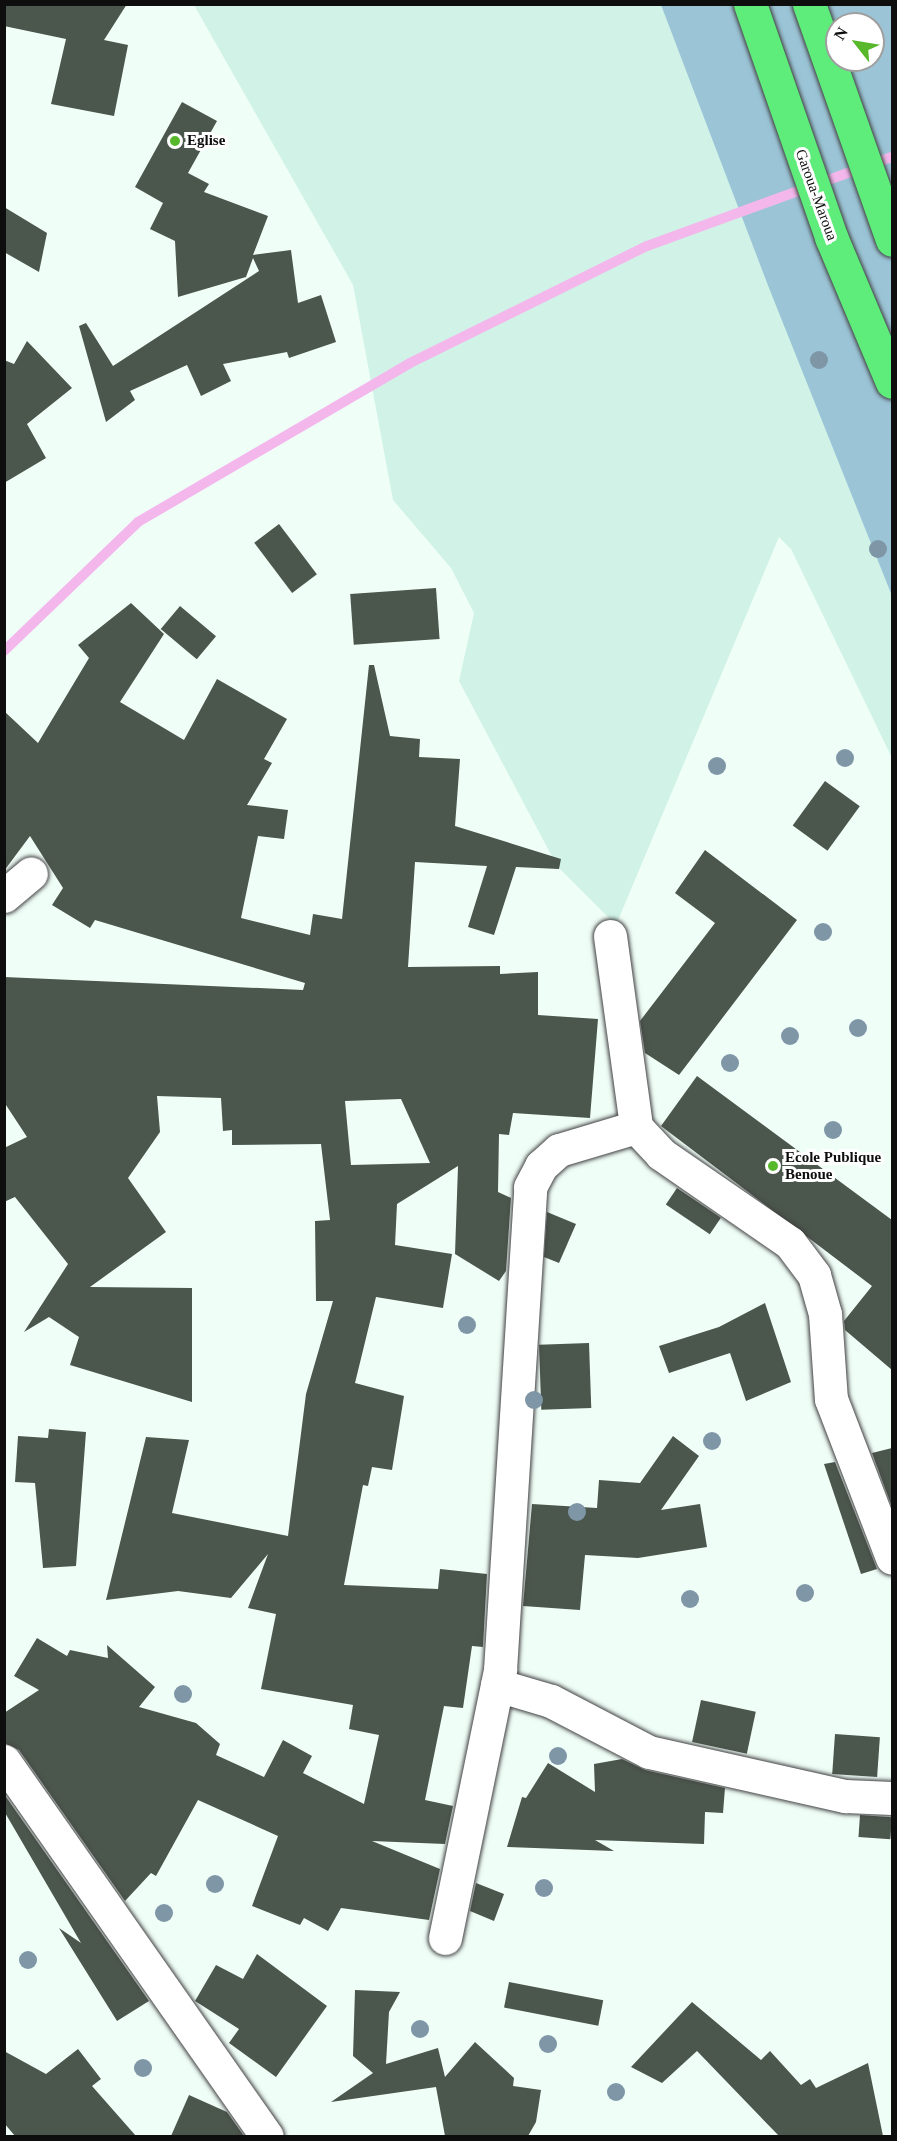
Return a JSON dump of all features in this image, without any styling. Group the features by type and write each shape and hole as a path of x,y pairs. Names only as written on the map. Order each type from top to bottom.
{"highway":[{"name":"Garoua-Maroua","path":"750,4 795,139 831,237 892,382"},
{"path":"809,4 846,116 887,227"}],"street":[{"path":"4,896 31,873"},
{"path":"610,936 636,1127 661,1154 790,1243 814,1275 825,1314 831,1399 892,1558"},
{"path":"445,1938 497,1685 530,1187 541,1166 559,1149 636,1127"},
{"path":"497,1685 551,1701 649,1752 845,1796 892,1798"},
{"path":"4,1761 267,2136"}],"green space":[{"path":"194,5 661,5 892,596 892,758 791,549 779,537 616,925 557,866 459,681 474,613 451,568 393,500 353,285"}],"shaded area":[{"path":"661,5 892,5 892,596 769,288"}],"building":[{"path":"4,4 127,4 104,40 128,45 114,116 51,104 66,39 4,26"},
{"path":"182,102 217,121 188,173 209,184 204,192 268,216 253,255 291,250 298,303 321,295 336,342 289,358 287,352 223,364 231,381 201,396 187,365 130,391 135,400 106,422 79,326 86,323 113,366 259,271 253,258 246,277 178,297 175,241 150,229 163,203 135,187"},
{"path":"4,207 47,233 39,272 4,252"},
{"path":"27,341 72,388 27,424 46,458 4,483 4,360 14,364"},
{"path":"279,524 317,574 292,593 254,543"},
{"path":"436,588 440,639 354,645 350,594"},
{"path":"131,603 164,634 120,702 184,740 217,679 287,719 264,759 272,763 247,805 288,810 284,839 258,836 241,918 310,935 313,914 342,919 369,665 374,665 390,736 420,739 419,757 460,759 455,826 561,859 559,869 516,867 494,935 468,927 487,866 415,862 408,967 500,966 500,974 538,972 538,1015 598,1019 590,1118 513,1113 509,1135 499,1134 498,1192 511,1198 506,1271 499,1281 455,1254 458,1166 397,1204 395,1245 452,1254 443,1308 376,1297 355,1383 404,1396 392,1470 372,1467 368,1486 363,1485 344,1585 438,1589 440,1569 487,1574 483,1647 472,1646 463,1708 444,1706 425,1800 453,1806 445,1844 372,1841 440,1869 429,1920 341,1908 328,1931 304,1918 300,1925 252,1906 278,1836 198,1800 156,1876 151,1873 125,1901 19,1750 4,1743 4,1713 39,1690 14,1676 37,1638 67,1656 70,1650 108,1658 107,1645 155,1687 139,1707 196,1723 220,1744 216,1755 264,1777 283,1740 312,1756 303,1773 364,1804 379,1735 349,1729 353,1705 261,1689 276,1614 248,1608 268,1554 231,1598 178,1591 106,1600 146,1437 189,1440 172,1513 288,1536 306,1394 333,1301 316,1301 315,1221 330,1220 321,1144 232,1145 232,1130 223,1131 221,1098 157,1096 160,1132 128,1178 166,1232 90,1287 192,1288 192,1402 70,1365 79,1337 49,1317 24,1332 68,1264 15,1197 4,1202 4,1148 27,1137 4,1102 4,977 303,990 305,983 95,920 90,928 52,905 63,888 30,836 4,871 4,711 38,743 89,658 78,645","holes":["401,1099 430,1163 351,1165 345,1101"]},
{"path":"180,606 216,636 197,659 161,629"},
{"path":"825,781 860,806 827,851 793,825"},
{"path":"705,850 797,920 679,1075 645,1053 640,1021 715,923 675,893"},
{"path":"697,1076 892,1220 892,1370 845,1330 844,1321 872,1286 661,1126"},
{"path":"677,1188 721,1218 710,1234 666,1205"},
{"path":"547,1212 576,1224 559,1263 544,1257"},
{"path":"765,1303 791,1382 746,1401 730,1353 669,1373 659,1346 719,1327"},
{"path":"589,1343 591,1408 541,1410 539,1345"},
{"path":"49,1429 86,1432 76,1566 43,1568 35,1483 15,1482 18,1436 48,1438"},
{"path":"673,1436 699,1456 661,1510 700,1504 707,1547 638,1558 585,1555 580,1610 523,1606 532,1504 597,1508 599,1480 640,1483"},
{"path":"892,1448 892,1507 872,1453"},
{"path":"835,1462 877,1569 861,1574 824,1464"},
{"path":"701,1700 756,1712 747,1754 692,1742"},
{"path":"835,1734 880,1737 877,1777 832,1774"},
{"path":"622,1759 645,1770 725,1788 723,1813 705,1812 704,1844 595,1840 614,1851 507,1847 522,1797 526,1798 548,1763 595,1792 594,1764"},
{"path":"4,1794 149,2001 117,2021 59,1928 81,1943 4,1811"},
{"path":"860,1815 892,1817 890,1839 858,1837"},
{"path":"476,1883 504,1894 494,1921 470,1911"},
{"path":"257,1954 327,2006 276,2077 229,2043 239,2029 195,2001 216,1965 243,1979"},
{"path":"509,1982 603,2000 598,2026 504,2008"},
{"path":"355,1990 400,1992 389,2012 386,2064 438,2048 445,2077 475,2042 514,2078 513,2086 541,2090 536,2122 528,2136 445,2136 436,2087 331,2102 373,2073 353,2056"},
{"path":"692,2002 761,2060 770,2051 801,2085 810,2079 816,2088 868,2063 883,2136 779,2136 697,2051 662,2083 631,2067"},
{"path":"78,2049 101,2079 92,2086 136,2136 15,2136 4,2123 4,2051 46,2074"},
{"path":"189,2095 227,2112 244,2136 171,2136"}],"waterway":[{"path":"4,651 138,522 410,363 647,246 892,157"}],"place":[{"name":"Eglise","path":"175,141"},
{"name":"Ecole Publique Benoue","path":"773,1166"}]}
